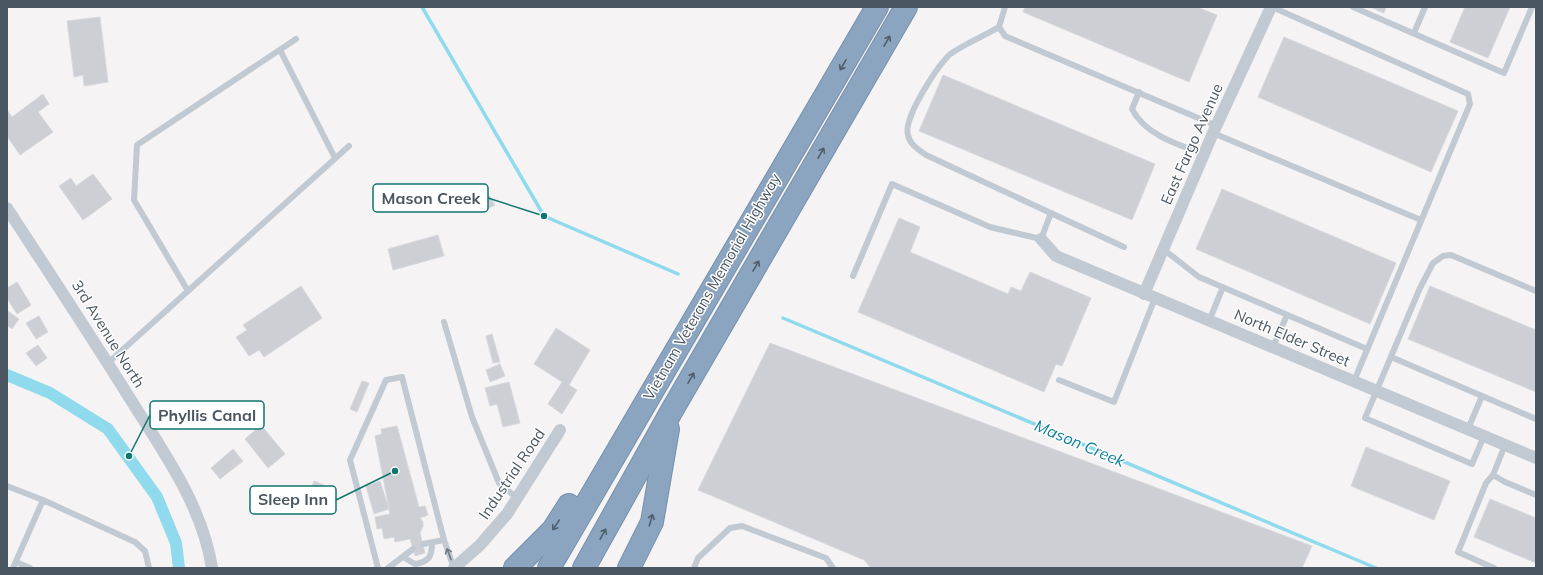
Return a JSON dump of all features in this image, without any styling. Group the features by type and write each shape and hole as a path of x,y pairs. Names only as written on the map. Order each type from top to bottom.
{"highway":[{"name":"Vietnam Veterans Memorial Highway","path":"549,568 877,7"},
{"name":"Vietnam Veterans Memorial Highway","path":"584,568 671,412 906,7"},
{"path":"515,568 553,530 730,257"},
{"path":"629,568 652,522 671,412"}],"street":[{"name":"East Fargo Avenue","path":"1150,296 1163,249 1204,154 1271,7"},
{"name":"3rd Avenue North","path":"7,208 108,363 179,478 198,520 210,554 212,568"},
{"name":"North Elder Street","path":"1041,239 1056,256 1536,458"},
{"name":"Industrial Road","path":"454,568 480,545 507,514 560,430"}],"lane":[{"path":"1005,7 999,27 949,56 920,96 909,120 907,134 911,143 926,155 1124,247"},
{"path":"1271,7 1468,94 1470,104 1354,381"},
{"path":"1353,7 1504,73 1532,7"},
{"path":"1414,33 1425,7"},
{"path":"999,27 1005,36 1139,92 1215,130 1421,220"},
{"path":"188,290 134,200 137,145 296,39"},
{"path":"280,50 335,158"},
{"path":"1139,92 1132,109 1141,123 1170,141 1204,154"},
{"path":"108,363 349,146"},
{"path":"853,276 892,184 990,228 1041,239 1051,213"},
{"path":"1163,249 1199,277 1367,348"},
{"path":"1484,436 1472,464 1365,418 1420,288 1434,263 1443,256 1451,255 1536,291"},
{"path":"1209,320 1223,288"},
{"path":"1059,380 1114,402 1150,296"},
{"path":"1273,348 1287,315"},
{"path":"444,322 475,424 500,482 517,498"},
{"path":"1391,357 1536,419"},
{"path":"378,568 350,460 386,380 402,377 444,540 454,568"},
{"path":"1468,429 1482,396"},
{"path":"1494,568 1458,552 1486,483 1493,475 1505,445"},
{"path":"1493,475 1505,482 1536,495"},
{"path":"7,486 43,500 135,542 145,551 149,568"},
{"path":"13,568 43,500"},
{"path":"694,568 698,558 730,528 742,526 826,558 833,568"},
{"path":"423,544 444,540"},
{"path":"403,557 415,564 422,563 429,559 432,552 432,543"},
{"path":"388,568 413,549"},
{"path":"16,562 30,568"}],"building":[{"path":"1025,7 1197,7 1217,15 1189,82 1023,12"},
{"path":"1370,7 1386,7 1384,13"},
{"path":"1465,7 1510,7 1488,58 1450,42"},
{"path":"100,17 108,82 84,86 83,75 74,77 67,21"},
{"path":"1284,37 1458,111 1431,172 1258,97"},
{"path":"943,75 1155,164 1132,220 919,131"},
{"path":"43,94 49,104 38,112 53,132 20,155 7,136 7,110 12,117"},
{"path":"93,174 112,199 83,220 59,186 71,178 76,186"},
{"path":"1222,189 1396,263 1370,324 1196,249"},
{"path":"487,192 495,205 482,212 474,199"},
{"path":"899,218 920,227 910,252 1008,294 1011,287 1021,291 1030,272 1091,298 1062,366 1056,364 1044,392 858,312"},
{"path":"438,235 444,256 393,270 388,249"},
{"path":"17,282 31,305 17,314 7,298 7,288"},
{"path":"301,286 322,318 264,357 259,350 249,356 236,337 247,330 243,325"},
{"path":"1430,286 1536,330 1536,392 1408,339"},
{"path":"8,311 19,319 12,329 7,325"},
{"path":"39,316 48,332 36,339 26,323"},
{"path":"556,328 590,350 569,385 577,390 562,414 548,404 562,382 534,364"},
{"path":"492,334 500,362 493,363 486,336"},
{"path":"770,343 1312,546 1302,568 871,568 864,560 698,490"},
{"path":"38,345 47,358 36,366 26,353"},
{"path":"500,364 505,376 490,382 486,370"},
{"path":"362,381 369,383 357,412 350,409"},
{"path":"509,382 520,423 503,427 497,404 490,406 485,388"},
{"path":"261,425 285,454 268,468 245,439"},
{"path":"397,426 419,507 425,506 428,515 420,518 423,522 420,533 425,553 415,556 410,539 395,542 394,537 384,539 382,528 377,529 375,517 390,514 375,436 382,434 381,429"},
{"path":"1366,447 1450,481 1434,520 1351,486"},
{"path":"233,449 243,461 220,479 211,468"},
{"path":"314,481 324,485 319,496 310,492"},
{"path":"380,481 389,509 374,514 366,486"},
{"path":"1490,499 1536,518 1536,563 1474,537"}],"waterway":[{"name":"Mason Creek","path":"422,7 544,216 678,274"},
{"name":"Mason Creek","path":"783,318 1376,568"},
{"path":"7,375 50,393 108,429 157,497 176,543 179,568"}],"place":[{"name":"Mason Creek","path":"544,216"},
{"name":"Phyllis Canal","path":"129,456"},
{"name":"Sleep Inn","path":"395,471"}]}
